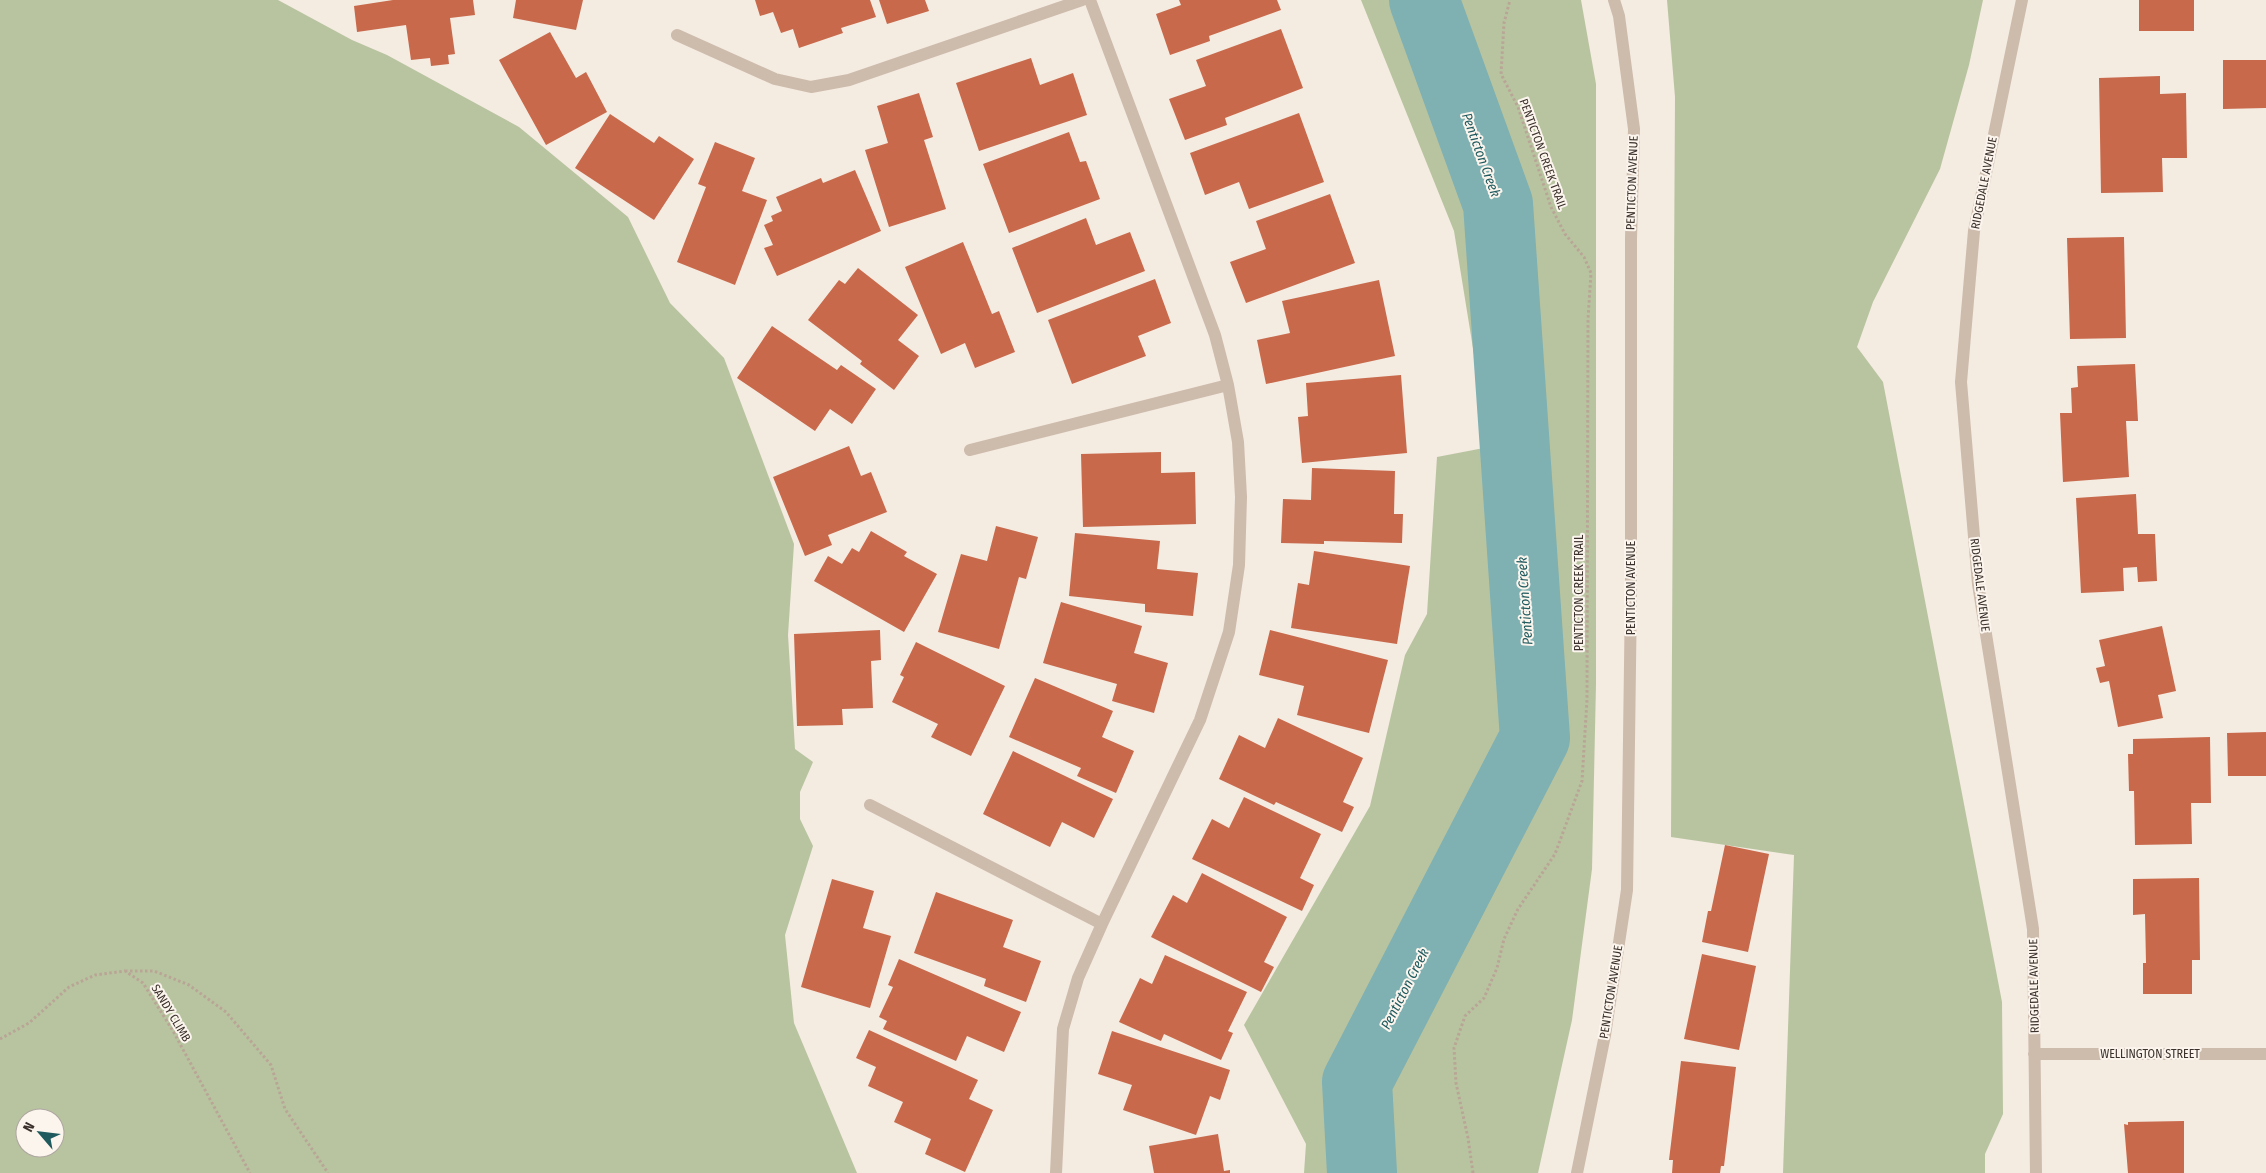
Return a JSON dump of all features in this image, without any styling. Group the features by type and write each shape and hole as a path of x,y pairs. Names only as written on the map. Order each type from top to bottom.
{"street":[{"path":"677,35 775,79 811,87 849,80 1082,0"},
{"path":"1056,1173 1064,1029 1078,978 1200,720 1229,632 1239,565 1241,497 1238,442 1228,385 1215,335 1090,0"},
{"name":"PENTICTON AVENUE","path":"1577,1173 1608,1016 1627,890 1631,591 1631,239 1634,130 1619,16 1614,0"},
{"name":"RIDGEDALE AVENUE","path":"2022,0 1974,231 1961,382 1978,584 2033,929 2036,1173"},
{"path":"970,450 1228,385"},
{"path":"870,805 1102,924"},
{"name":"WELLINGTON STREET","path":"2034,1054 2266,1054"}],"path":[{"name":"PENTICTON CREEK TRAIL","path":"1473,1173 1468,1138 1456,1083 1454,1048 1465,1016 1484,998 1497,968 1504,939 1518,909 1555,854 1582,781 1587,700 1588,319 1591,273 1584,257 1565,234 1551,207 1518,107 1501,74 1504,23 1510,0"},
{"path":"0,1039 29,1023 69,987 95,975 154,970 190,985 226,1012 271,1064 285,1110 328,1173"},
{"name":"SANDY CLIMB","path":"125,971 142,983 173,1031 250,1173"}],"green space":[{"path":"0,0 278,0 352,40 387,55 519,127 628,217 670,303 724,358 794,544 788,635 795,749 813,762 800,792 800,819 813,846 785,935 794,1023 857,1173 0,1173"},
{"path":"1361,0 1581,0 1596,84 1596,684 1592,869 1572,1020 1538,1173 1304,1173 1306,1144 1244,1025 1370,806 1405,655 1427,614 1437,457 1489,447 1454,231"},
{"path":"1667,0 1983,0 1969,65 1940,169 1873,302 1857,347 1883,382 2002,1002 2003,1114 1985,1154 1985,1173 1783,1173 1794,855 1671,837 1675,97"}],"building":[{"path":"393,0 473,0 475,15 450,18 455,54 448,55 449,64 431,66 430,58 411,60 406,25 357,32 354,6"},
{"path":"516,0 583,0 576,30 513,18"},
{"path":"755,0 870,0 876,17 841,28 843,33 799,48 793,29 781,33 773,12 760,16"},
{"path":"879,0 925,0 929,11 887,24"},
{"path":"1179,0 1277,0 1281,10 1209,36 1210,41 1170,55 1156,14 1181,5"},
{"path":"2139,0 2194,0 2194,31 2139,31"},
{"path":"1281,29 1303,88 1225,118 1227,125 1185,140 1169,99 1206,86 1196,60"},
{"path":"550,32 576,78 586,72 607,112 546,145 499,60"},
{"path":"1031,58 1040,85 1073,73 1087,115 979,151 956,83"},
{"path":"2223,60 2266,60 2266,108 2223,109"},
{"path":"2160,76 2160,94 2186,93 2187,158 2162,158 2163,192 2101,193 2099,78"},
{"path":"919,93 933,137 924,140 946,209 889,227 865,150 888,143 877,106"},
{"path":"1299,113 1324,182 1249,209 1239,182 1205,195 1190,153"},
{"path":"610,114 654,143 659,136 694,159 654,220 575,168"},
{"path":"1069,132 1080,162 1086,161 1100,199 1009,233 983,164"},
{"path":"715,142 755,158 742,191 767,200 735,285 677,262 706,187 698,184"},
{"path":"855,170 881,231 777,276 764,248 773,245 764,225 773,221 771,216 782,211 776,197 821,178 823,183"},
{"path":"1330,194 1355,263 1246,303 1230,262 1266,249 1256,221"},
{"path":"1086,218 1096,245 1130,232 1145,271 1037,313 1012,248"},
{"path":"2124,237 2126,338 2070,339 2067,238"},
{"path":"963,242 992,314 999,311 1015,352 975,368 965,343 941,354 905,267"},
{"path":"858,268 918,315 898,340 919,356 894,390 860,364 862,361 808,320 839,280 845,284"},
{"path":"1155,279 1171,323 1138,336 1146,356 1072,384 1048,320"},
{"path":"1379,280 1395,356 1266,384 1257,340 1290,333 1282,301"},
{"path":"772,326 837,370 841,365 876,389 852,424 830,409 815,431 737,378"},
{"path":"2135,364 2138,421 2126,421 2129,477 2063,482 2060,413 2072,413 2071,388 2078,387 2077,366"},
{"path":"1401,375 1407,453 1302,463 1298,417 1308,416 1306,383"},
{"path":"849,446 861,476 871,472 887,512 828,535 832,545 805,556 773,477"},
{"path":"1161,452 1161,473 1195,472 1196,524 1083,527 1081,454"},
{"path":"1312,468 1395,471 1394,514 1403,514 1402,543 1324,541 1324,544 1281,543 1283,499 1311,500"},
{"path":"2136,494 2138,534 2155,534 2157,581 2138,582 2137,567 2123,568 2124,591 2081,593 2076,498"},
{"path":"996,526 1038,537 1026,579 1019,577 999,649 938,632 961,554 987,561"},
{"path":"871,531 907,552 904,556 937,574 904,632 814,581 828,556 842,564 852,548 859,552"},
{"path":"1075,533 1160,541 1157,569 1198,573 1193,616 1145,612 1145,604 1069,596"},
{"path":"1314,551 1410,566 1397,644 1291,628 1298,583 1309,585"},
{"path":"1061,602 1142,626 1134,653 1168,663 1154,713 1112,701 1117,684 1043,663"},
{"path":"2162,626 2176,691 2158,695 2163,718 2118,727 2109,681 2100,683 2096,668 2105,666 2099,640"},
{"path":"880,630 881,660 871,661 873,708 842,709 843,725 797,726 794,634"},
{"path":"1270,630 1388,660 1369,733 1297,715 1304,686 1259,675"},
{"path":"916,642 1005,686 971,756 931,737 938,724 892,702 904,677 900,675"},
{"path":"1035,678 1113,711 1102,737 1134,751 1116,793 1077,776 1081,768 1009,737"},
{"path":"1278,718 1363,758 1343,802 1354,807 1342,832 1276,802 1274,805 1219,779 1239,735 1265,748"},
{"path":"2266,732 2266,776 2228,776 2227,733"},
{"path":"2210,737 2211,803 2191,803 2192,844 2135,845 2134,791 2129,791 2128,754 2133,754 2133,739"},
{"path":"1013,751 1113,799 1094,838 1062,822 1050,847 983,814"},
{"path":"1244,797 1321,834 1300,878 1314,885 1302,911 1192,859 1212,819 1229,828"},
{"path":"1725,845 1769,854 1748,952 1702,942 1708,911 1711,911"},
{"path":"1202,873 1287,917 1264,962 1274,967 1261,992 1151,937 1173,895 1187,903"},
{"path":"2199,878 2200,960 2192,960 2192,994 2143,994 2143,963 2146,963 2145,914 2133,915 2133,879"},
{"path":"832,879 874,891 863,928 891,936 870,1008 801,987"},
{"path":"936,892 1013,920 1003,947 1041,961 1026,1002 984,986 986,979 914,953"},
{"path":"1702,954 1756,966 1739,1050 1684,1039"},
{"path":"1165,955 1247,992 1228,1031 1233,1033 1221,1060 1164,1034 1161,1041 1119,1022 1140,978 1152,984"},
{"path":"899,959 1021,1012 1004,1052 967,1036 956,1061 883,1029 887,1021 879,1017 893,987 888,985"},
{"path":"869,1030 978,1080 969,1099 993,1110 965,1172 925,1154 931,1139 894,1122 903,1102 868,1086 876,1067 856,1058"},
{"path":"1112,1031 1230,1070 1220,1100 1210,1096 1196,1135 1123,1110 1132,1085 1098,1074"},
{"path":"1681,1061 1736,1067 1724,1166 1721,1166 1720,1173 1672,1173 1673,1160 1669,1160"},
{"path":"2184,1121 2184,1173 2128,1173 2124,1124 2128,1125 2128,1122"},
{"path":"1218,1134 1224,1171 1230,1170 1230,1173 1154,1173 1149,1146"}],"waterway":[{"name":"Penticton Creek","path":"1362,1173 1357,1082 1535,738 1498,204 1424,0"}]}
